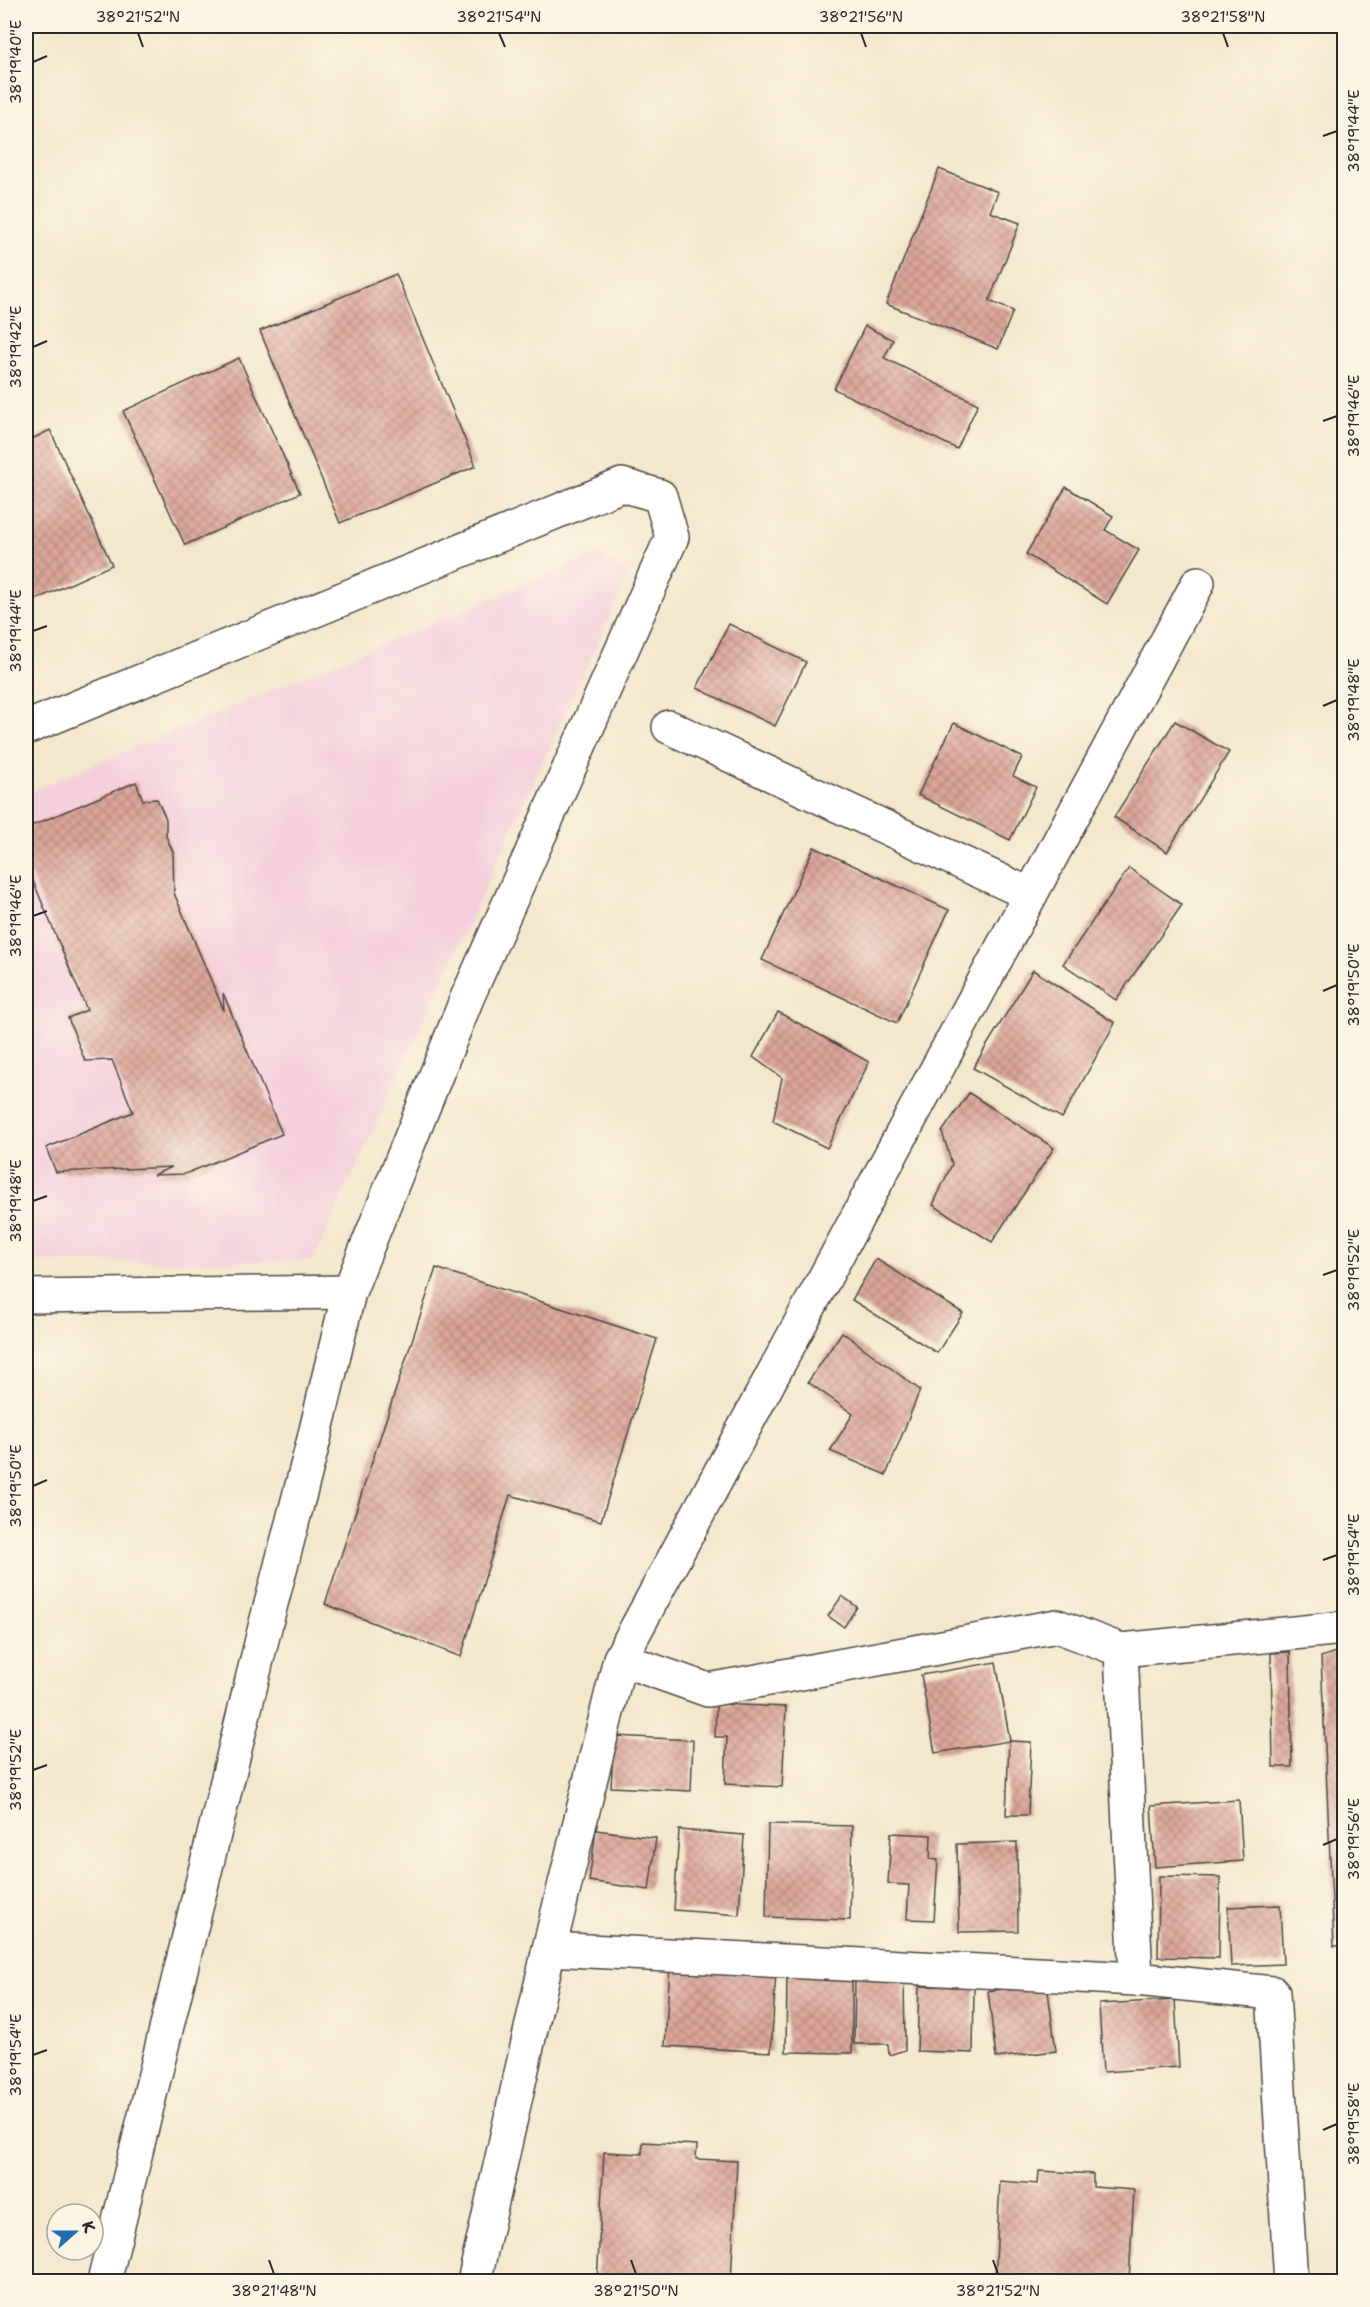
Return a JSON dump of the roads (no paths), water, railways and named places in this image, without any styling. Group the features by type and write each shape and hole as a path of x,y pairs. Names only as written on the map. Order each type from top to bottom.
{"street":[{"path":"26,728 622,485 660,496 672,537 467,998 349,1292 104,2282"},
{"path":"474,2282 549,1949 620,1659 1198,583"},
{"path":"669,727 1029,894"},
{"path":"26,1296 349,1292"},
{"path":"620,1659 708,1690 1057,1626 1121,1650 1344,1628"},
{"path":"1121,1650 1136,1979"},
{"path":"549,1949 1136,1979 1273,1993 1291,2282"}]}
